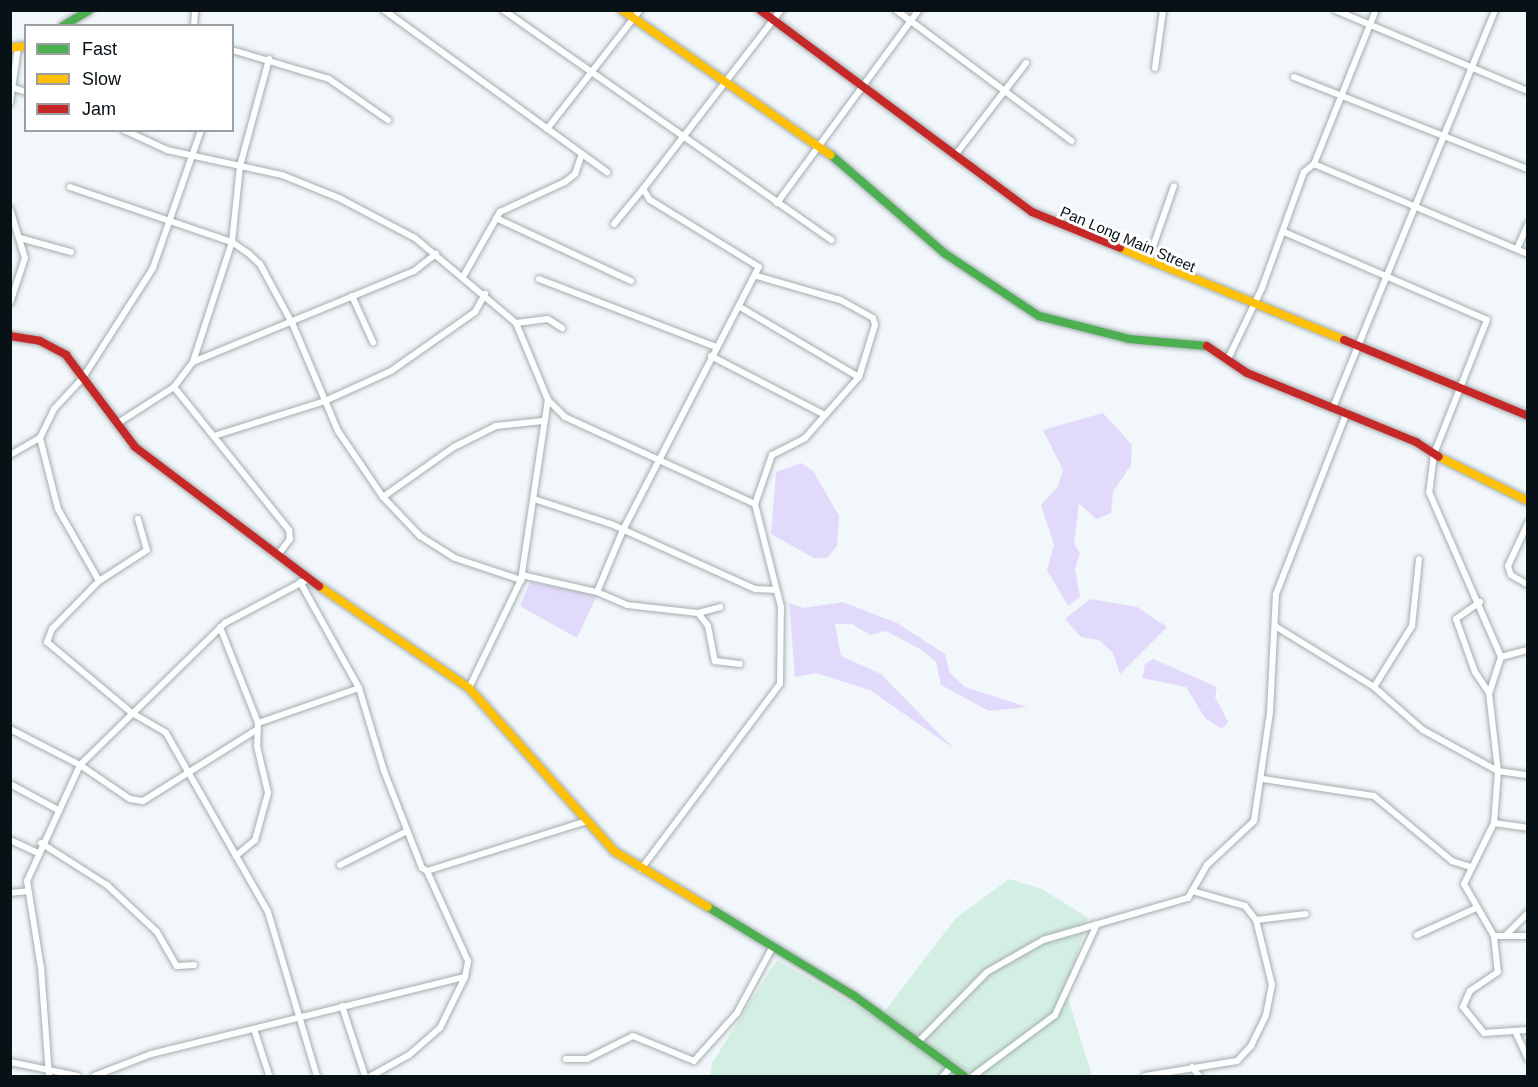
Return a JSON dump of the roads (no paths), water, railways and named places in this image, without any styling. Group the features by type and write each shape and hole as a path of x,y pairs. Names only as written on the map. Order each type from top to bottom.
{"main road":[{"path":"66,24 90,10"},
{"path":"622,10 860,175 944,254 1039,316 1129,339 1195,342 1228,359 1247,373 1348,411 1527,501"},
{"name":"Pan Long Main Street","path":"760,10 863,89 956,154 1032,212 1252,307 1356,346 1527,416"},
{"path":"10,336 54,347 118,423 135,447 277,556 304,580 470,688 584,822 640,870 772,948 920,1040 964,1077"}],"street":[{"path":"384,10 393,13 607,172"},
{"path":"502,10 679,138 831,240"},
{"path":"547,129 640,10"},
{"path":"614,224 781,10"},
{"path":"896,10 1072,141"},
{"path":"777,203 919,10"},
{"path":"1155,68 1163,10"},
{"path":"1335,10 1527,91"},
{"path":"1228,359 1284,232 1304,172 1314,164 1338,95 1376,10"},
{"path":"1334,405 1356,346 1417,207 1442,133 1495,10"},
{"path":"10,103 14,88 18,47"},
{"path":"234,50 269,59 329,79 388,120"},
{"path":"118,423 174,387 193,362 232,242 240,166 269,59"},
{"path":"956,154 1026,63"},
{"path":"1294,77 1442,133 1527,169"},
{"path":"14,88 24,91"},
{"path":"129,132 192,155 240,166 339,198 436,254 464,274 516,323 548,400 565,417 755,504"},
{"path":"10,455 40,438 54,409 82,379 153,268 171,224 200,132"},
{"path":"464,274 496,218 507,207 565,182 575,174 582,154"},
{"path":"1314,164 1527,254"},
{"path":"1148,261 1174,186"},
{"path":"70,187 171,224 232,242 260,264 293,325 325,401 383,498 420,536 455,558 521,577 597,592 627,605 698,613 720,607"},
{"path":"597,592 623,530 661,461 716,346 757,276 756,261 650,201 643,189"},
{"path":"10,209 25,258 13,286 10,303"},
{"path":"496,218 631,281"},
{"path":"1517,249 1527,224"},
{"path":"1284,232 1487,320 1434,454 1429,492 1480,602 1501,657 1488,693"},
{"path":"20,237 71,252"},
{"path":"193,362 293,325 352,296 414,272 436,254"},
{"path":"640,870 780,684 784,662 776,590 755,504 772,455 805,438 859,377 873,318 840,300 757,276"},
{"path":"539,279 716,346"},
{"path":"217,435 325,401 424,350 475,312 485,294"},
{"path":"352,296 373,342"},
{"path":"740,307 859,377"},
{"path":"516,323 548,319 562,328"},
{"path":"711,356 825,415"},
{"path":"174,387 217,435 289,530 290,539 277,556"},
{"path":"470,688 521,577 548,400"},
{"path":"1196,892 1207,865 1254,821 1263,779 1276,594 1348,411"},
{"path":"383,498 454,447 496,426 543,421"},
{"path":"40,438 58,509 99,581"},
{"path":"534,498 623,530 755,589 776,590"},
{"path":"138,519 147,550 99,581 51,629 47,642 132,713 166,733 268,912 317,1077"},
{"path":"1527,523 1508,566 1511,575 1527,585"},
{"path":"1374,687 1412,626 1419,559"},
{"path":"50,1073 28,891 36,852 80,765 220,627 304,580 359,688 407,831 468,961 465,977 440,1028 409,1055 371,1077"},
{"path":"1480,602 1456,620 1475,672 1488,693 1498,771 1494,823 1471,867 1464,893 1494,936 1498,972 1470,991 1463,1007 1484,1033 1527,1030"},
{"path":"698,613 708,626 715,661 740,664"},
{"path":"1275,626 1374,687 1424,730 1498,771 1527,775"},
{"path":"220,627 257,727 268,806 255,840 236,856"},
{"path":"1501,657 1527,650"},
{"path":"10,729 80,765 130,799 143,801 257,727 359,688"},
{"path":"1263,779 1374,796 1452,861 1471,867"},
{"path":"10,784 58,810"},
{"path":"427,871 584,822"},
{"path":"1494,823 1527,828"},
{"path":"340,865 407,831"},
{"path":"10,840 36,852"},
{"path":"41,843 106,885 157,932 177,966 194,965"},
{"path":"10,893 28,891"},
{"path":"920,1040 987,972 1044,940 1196,892 1245,906 1256,920 1272,985 1266,1015 1251,1047 1237,1061 1145,1077"},
{"path":"1417,935 1476,908"},
{"path":"1506,935 1527,913"},
{"path":"1256,920 1306,914"},
{"path":"972,1077 1055,1015 1097,924"},
{"path":"1494,936 1527,936"},
{"path":"566,1059 587,1059 633,1036 694,1061 737,1013 772,948"},
{"path":"94,1077 152,1054 465,977"},
{"path":"342,1006 365,1077"},
{"path":"254,1029 270,1075"},
{"path":"1515,1030 1527,1059"},
{"path":"10,1062 50,1073 78,1077"},
{"path":"943,1077 952,1066"},
{"path":"1192,1067 1199,1077"}]}
